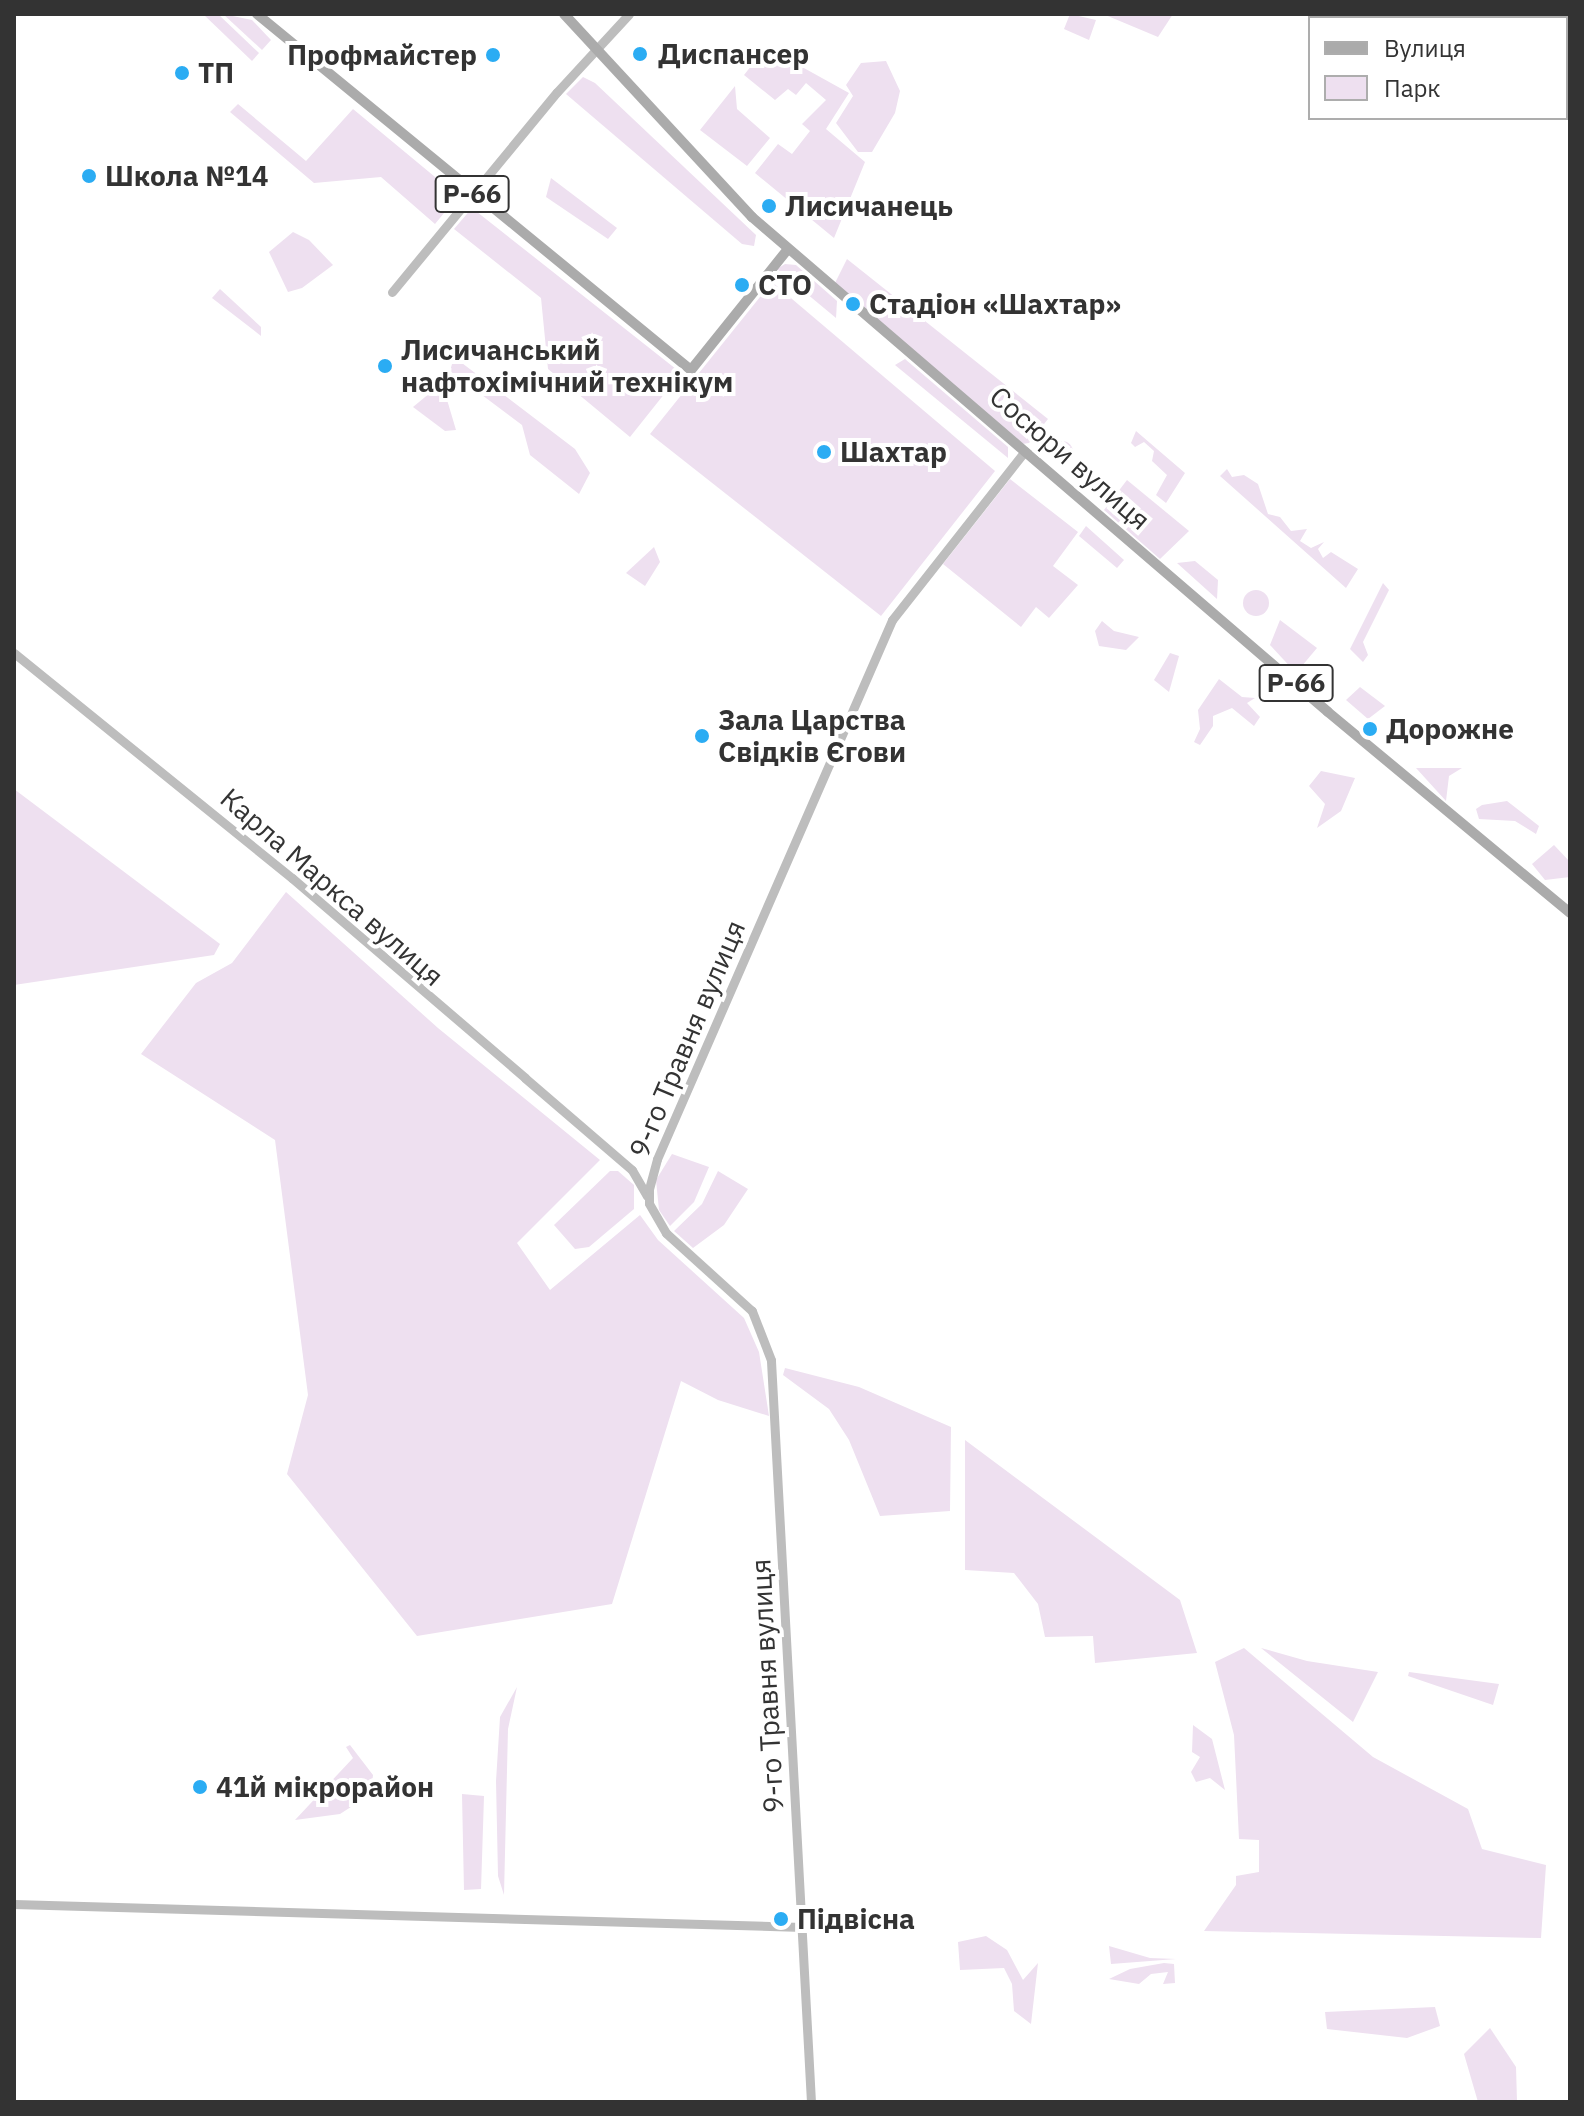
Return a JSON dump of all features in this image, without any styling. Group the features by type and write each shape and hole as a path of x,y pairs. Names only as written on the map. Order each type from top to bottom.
{"main road":[{"name":"Р-66","path":"257,14 473,196 691,370 788,249"},
{"name":"Сосюри вулиця","path":"564,14 722,189 788,249 1570,913"}],"street":[{"path":"392,292 596,49 629,14"},
{"name":"9-го Травня вулиця","path":"811,2102 771,1360 752,1311 666,1233 649,1203 657,1159 892,620 1025,451"},
{"name":"Карла Маркса вулиця","path":"14,653 292,878 617,1158 639,1178 649,1203"},
{"path":"617,1158 643,1168 657,1159"},
{"path":"14,1904 803,1927"}],"green space":[{"path":"203,14 218,14 259,53 252,61"},
{"path":"223,14 252,20 271,40 262,50"},
{"path":"1070,14 1096,20 1089,40 1064,29"},
{"path":"1103,14 1173,14 1158,37"},
{"path":"766,47 849,93 826,129 865,162 834,238 755,173 778,144 792,154 810,131 802,124 826,100 806,83 796,95 788,89 775,100 744,75"},
{"path":"886,61 900,91 895,113 872,152 858,152 836,123 853,96 846,85 861,63"},
{"path":"583,77 595,83 756,235 754,246 742,244 566,94"},
{"path":"735,86 737,109 770,138 747,166 700,130"},
{"path":"238,104 306,161 353,109 458,196 435,224 381,177 314,183 230,112"},
{"path":"551,178 617,228 608,239 546,197"},
{"path":"472,208 681,373 630,437 548,369 541,298 454,229"},
{"path":"293,232 309,240 333,265 302,288 288,292 269,252"},
{"path":"847,259 1048,419 1029,443 1022,444 835,283"},
{"path":"785,264 796,265 837,301 836,318 777,269"},
{"name":"Шахтар","path":"772,282 995,471 881,616 650,434"},
{"path":"220,289 261,327 261,336 212,298"},
{"path":"454,357 575,449 590,473 579,494 530,455 522,425 450,371"},
{"path":"905,359 1008,447 1008,458 895,365"},
{"path":"442,383 456,430 445,431 413,407"},
{"path":"1136,431 1185,473 1166,503 1156,495 1167,475 1152,461 1154,451 1144,442 1135,447 1131,443"},
{"path":"1058,441 1066,441 1073,452 1066,463 1058,463 1051,456 1051,448"},
{"path":"1227,469 1232,477 1244,475 1258,484 1268,514 1280,517 1291,531 1307,529 1300,541 1311,548 1324,542 1318,549 1323,558 1331,552 1358,569 1346,588 1220,476"},
{"path":"1010,479 1078,532 1053,566 1078,585 1049,618 1036,607 1021,627 943,564"},
{"path":"1127,480 1189,531 1160,559 1104,510"},
{"path":"1086,526 1124,560 1117,568 1079,536"},
{"path":"654,547 660,562 645,586 626,573"},
{"path":"1195,561 1218,580 1217,599 1177,563"},
{"path":"1383,583 1389,590 1363,642 1368,655 1363,662 1350,649"},
{"path":"1256,590 1265,594 1269,603 1265,612 1256,616 1247,612 1243,603 1247,594"},
{"path":"1280,620 1317,648 1296,673 1270,645"},
{"path":"1102,621 1114,631 1139,637 1126,650 1099,646 1095,631"},
{"path":"1170,653 1179,656 1169,692 1154,680"},
{"path":"1219,679 1242,697 1255,698 1247,703 1260,717 1254,726 1232,708 1213,716 1213,726 1200,745 1194,742 1200,729 1198,710"},
{"path":"1360,687 1385,706 1368,719 1346,700"},
{"path":"1416,768 1462,768 1449,776 1446,801"},
{"path":"1321,771 1355,778 1341,811 1317,828 1325,804 1309,786"},
{"path":"14,789 220,944 214,955 14,985"},
{"path":"1507,801 1539,826 1536,834 1515,821 1479,819 1476,809 1482,805"},
{"path":"1554,845 1570,862 1570,877 1545,880 1532,864"},
{"path":"286,892 438,1028 600,1160 517,1243 550,1290 640,1215 658,1240 744,1318 759,1352 769,1416 718,1400 681,1381 612,1604 417,1636 287,1474 308,1395 275,1140 141,1054 196,983 232,963"},
{"path":"672,1154 709,1167 694,1202 670,1226 659,1210 656,1180"},
{"path":"610,1171 618,1171 634,1185 634,1209 589,1247 575,1249 554,1225"},
{"path":"718,1171 748,1189 724,1225 693,1248 674,1231 702,1204"},
{"path":"785,1368 859,1387 951,1427 950,1511 880,1516 849,1440 829,1409 783,1375"},
{"path":"965,1440 1180,1600 1197,1653 1095,1663 1093,1636 1045,1637 1038,1604 1014,1573 965,1570"},
{"path":"1244,1648 1373,1757 1468,1809 1482,1849 1546,1865 1541,1938 1204,1931 1236,1885 1236,1876 1259,1872 1259,1840 1239,1839 1234,1735 1215,1662"},
{"path":"1261,1648 1307,1661 1378,1672 1353,1722"},
{"path":"1409,1672 1499,1684 1493,1705 1408,1676"},
{"path":"517,1687 508,1729 504,1895 498,1876 496,1781 500,1717"},
{"path":"1193,1725 1212,1739 1225,1790 1210,1778 1196,1782 1191,1772 1200,1757 1192,1752"},
{"path":"350,1745 373,1775 371,1794 340,1814 295,1820 353,1758 346,1747"},
{"path":"462,1794 484,1796 481,1889 464,1890"},
{"path":"986,1936 1007,1950 1023,1980 1038,1963 1031,2024 1014,2011 1012,1984 1004,1968 960,1970 958,1942"},
{"path":"1109,1946 1150,1958 1176,1959 1111,1964"},
{"path":"1174,1964 1175,1983 1163,1984 1168,1972 1151,1974 1139,1984 1109,1979 1130,1969"},
{"path":"1435,2007 1440,2026 1407,2038 1327,2029 1325,2012"},
{"path":"1490,2028 1516,2067 1517,2102 1478,2102 1464,2054"}],"place":[{"name":"Диспансер","path":"640,54"},
{"name":"Профмайстер","path":"493,55"},
{"name":"ТП","path":"182,73"},
{"name":"Школа №14","path":"89,176"},
{"name":"Лисичанець","path":"769,206"},
{"name":"СТО","path":"742,285"},
{"name":"Стадіон «Шахтар»","path":"853,304"},
{"name":"Лисичанський нафтохімічний технікум","path":"385,366"},
{"name":"Шахтар","path":"824,452"},
{"name":"Дорожне","path":"1370,729"},
{"name":"Зала Царства Свідків Єгови","path":"702,736"},
{"name":"41й мікрорайон","path":"200,1787"},
{"name":"Підвісна","path":"781,1919"}]}
